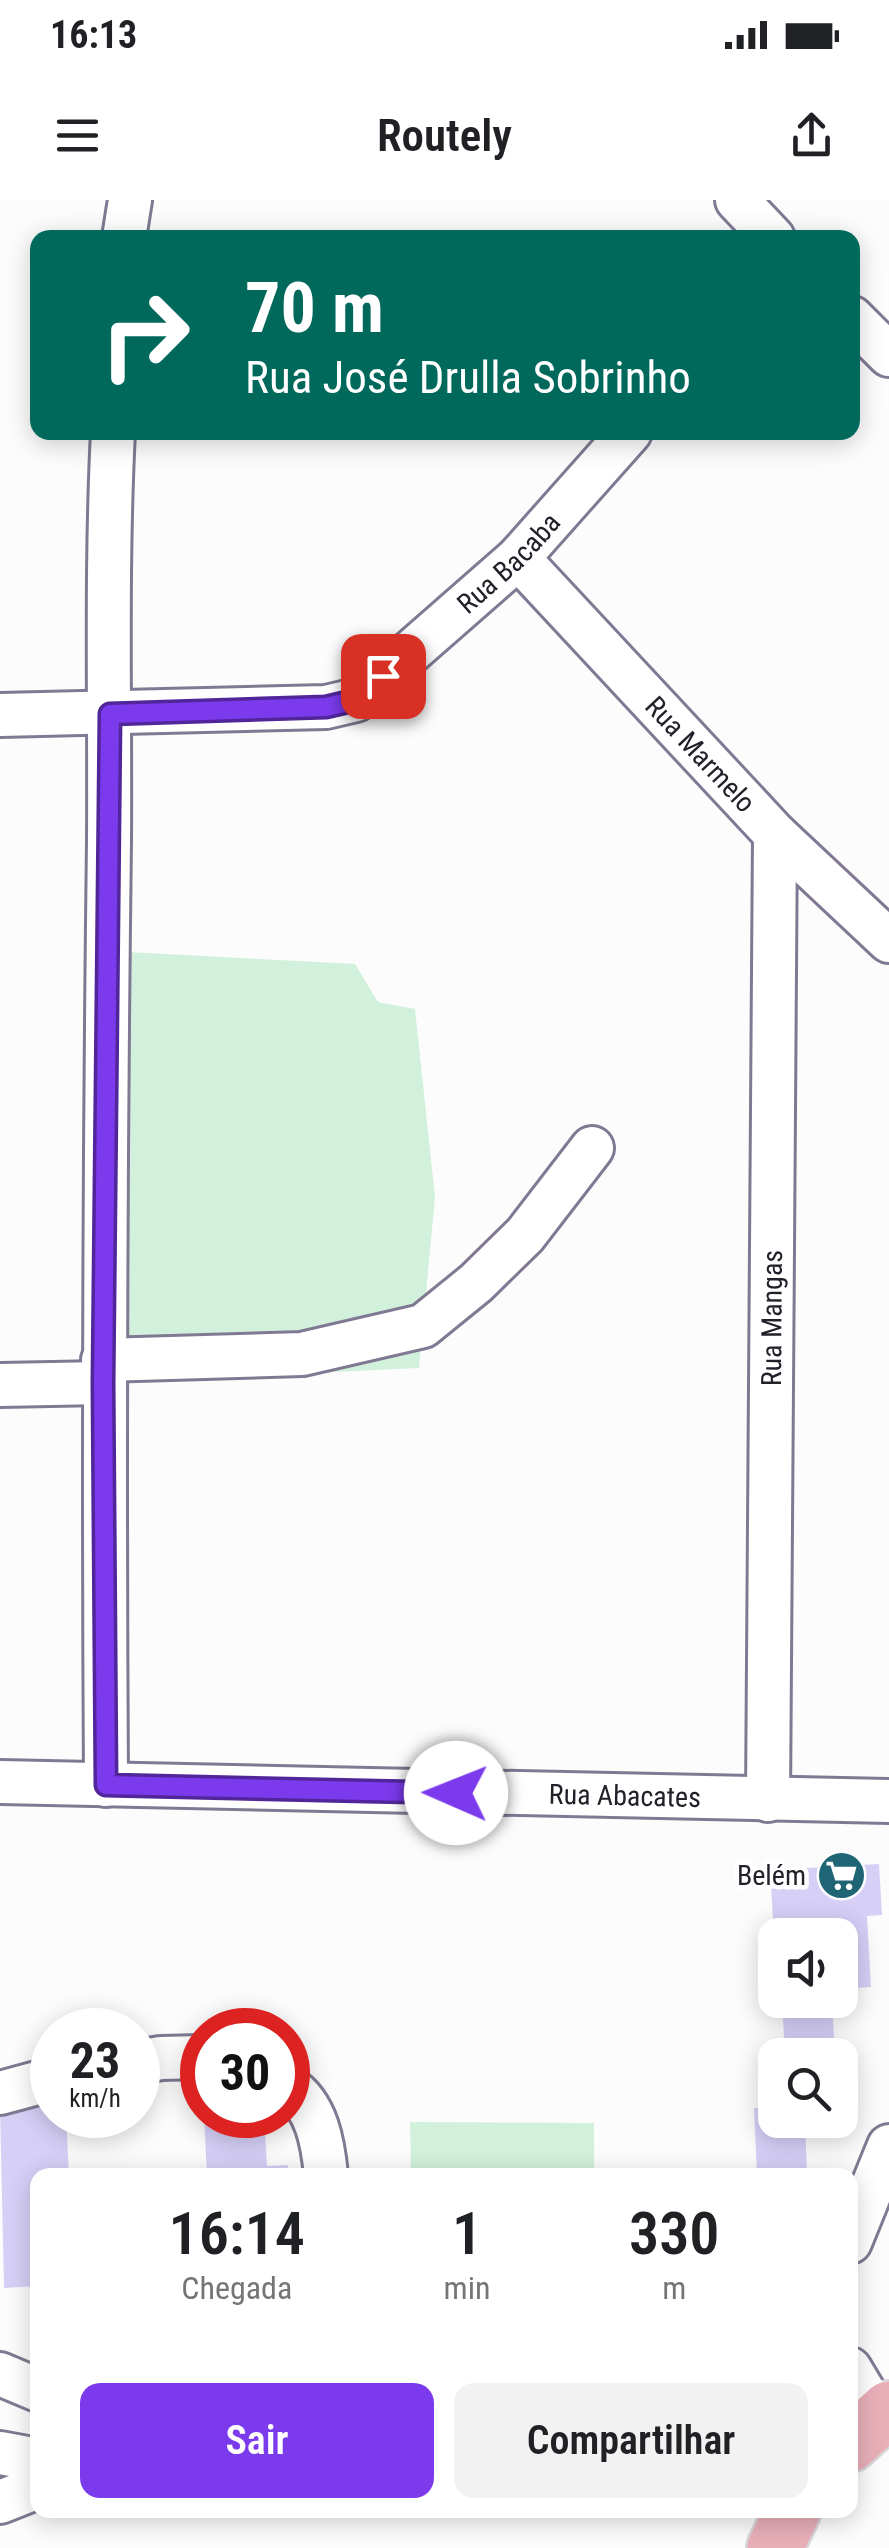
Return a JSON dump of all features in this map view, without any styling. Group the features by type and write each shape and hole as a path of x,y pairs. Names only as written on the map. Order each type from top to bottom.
{"main road":[{"path":"774,2548 789,2518"}],"street":[{"path":"125,230 130,200"},
{"path":"737,200 766,230"},
{"path":"860,326 889,355"},
{"path":"106,1785 103,1372 110,714 108,521 113,440"},
{"name":"Rua Bacaba","path":"110,714 326,707 356,700 518,558 623,440"},
{"name":"Rua Marmelo","path":"518,558 775,834 889,941"},
{"path":"0,715 110,714"},
{"name":"Rua Mangas","path":"768,1800 775,834"},
{"path":"0,1386 103,1372 302,1354 423,1326 476,1284 525,1235 592,1148"},
{"name":"Rua Abacates","path":"0,1782 889,1801"},
{"path":"0,2093 30,2085"},
{"path":"310,2116 321,2134 325,2168"},
{"path":"858,2222 889,2146"},
{"path":"0,2374 30,2387"},
{"path":"858,2388 873,2423"},
{"path":"0,2453 30,2459"},
{"path":"0,2502 30,2490"}],"green space":[{"path":"107,951 355,964 378,1002 415,1009 435,1197 419,1368 103,1383"},
{"path":"410,2122 594,2123 594,2168 411,2168"}],"building":[{"path":"879,1864 882,1915 867,1916 871,1987 858,1988 858,1918 773,1918 770,1870"},
{"path":"783,2018 833,2018 834,2038 784,2038"},
{"path":"30,2105 30,2138 67,2138 69,2168 30,2168 30,2286 4,2288 0,2107"},
{"path":"754,2108 758,2108 758,2138 806,2138 807,2168 757,2168"},
{"path":"205,2138 265,2138 267,2166 288,2168 207,2168"}],"place":[{"name":"Belém","path":"841,1875"}],"route":[{"path":"383,676 356,700 326,707 110,714 103,1383 106,1785 456,1793"}]}
